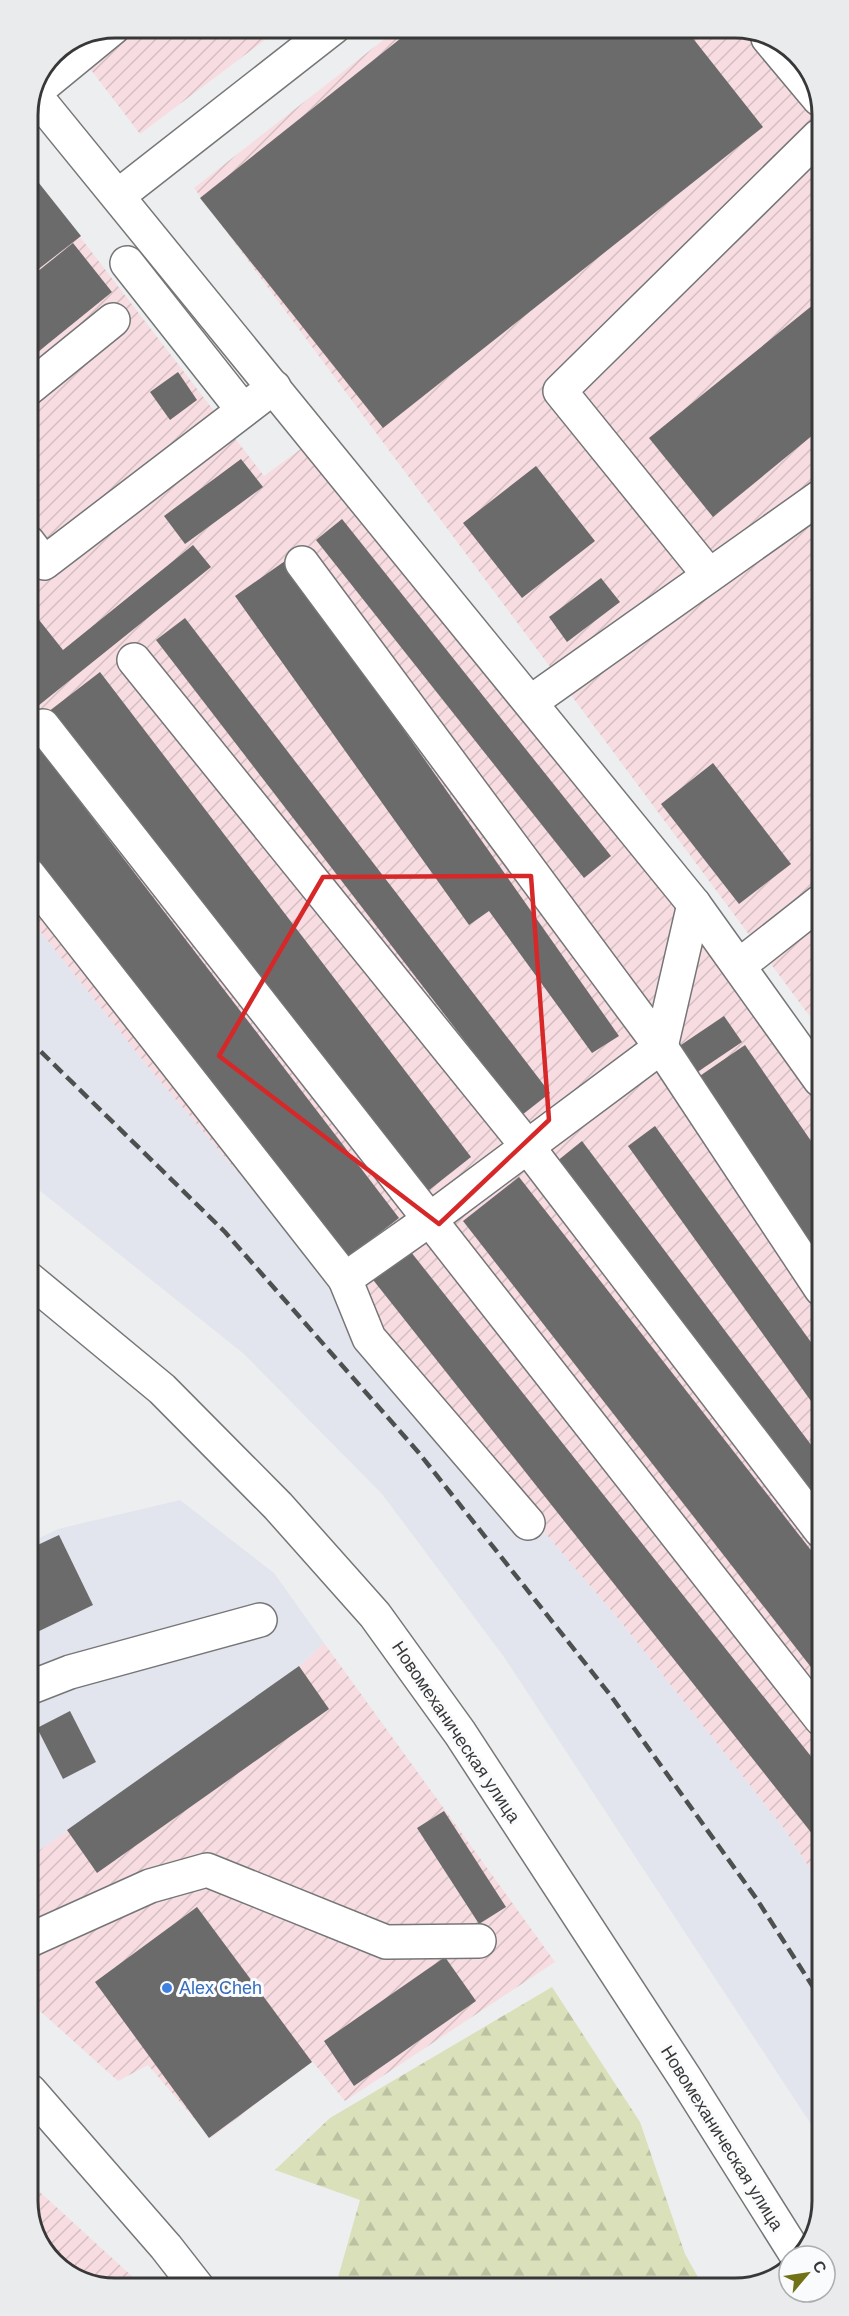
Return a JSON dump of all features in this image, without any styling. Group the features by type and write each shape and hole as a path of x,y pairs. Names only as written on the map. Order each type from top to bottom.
{"main road":[{"path":"118,196 321,37"},
{"path":"44,85 99,40"},
{"path":"780,52 804,81"},
{"path":"40,98 694,904 740,965 812,1068"},
{"path":"709,575 560,391 812,143"},
{"path":"127,263 243,411"},
{"path":"38,381 113,320"},
{"path":"38,555 44,564 274,387"},
{"path":"531,702 812,502"},
{"path":"302,562 661,1047 812,1275"},
{"path":"134,660 527,1146 812,1520"},
{"path":"38,729 43,726 812,1708"},
{"path":"38,886 345,1279 369,1338 528,1523"},
{"path":"345,1279 429,1220 661,1047 694,904"},
{"path":"740,965 812,908"},
{"name":"Новомеханическая улица","path":"37,1286 162,1389 278,1506 375,1615 460,1733 789,2244"},
{"path":"37,1685 70,1672 260,1620"},
{"path":"37,1937 150,1886 207,1870 386,1942 479,1941"},
{"path":"37,2099 190,2278"}],"highlighted area":[{"path":"531,876 549,1120 439,1224 219,1056 323,877"}],"shaded area":[{"path":"115,37 268,37 140,134 75,49 90,42"},
{"path":"387,37 739,38 754,40 773,48 789,60 798,72 809,95 812,115 812,1019 194,188"},
{"path":"38,182 264,476 302,448 531,702 812,1076 812,1872 783,1827 621,1622 149,1068 38,928"},
{"path":"38,928 149,1068 621,1622 783,1827 812,1872 812,2126 504,1657 382,1494 244,1354 37,1189"},
{"path":"180,1500 274,1573 324,1643 299,1666 37,1852 37,1539 58,1529"},
{"path":"324,1643 555,1962 345,2101 312,2061 211,2138 148,2065 118,2081 37,2008 37,1852 299,1667"},
{"path":"37,2189 134,2278 100,2277 85,2273 64,2259 43,2231 38,2211"}],"green space":[{"path":"552,1987 640,2122 685,2254 698,2278 338,2278 360,2200 275,2170 330,2118"}],"building":[{"path":"402,37 693,38 763,127 383,428 200,198"},
{"path":"38,182 81,236 38,270"},
{"path":"73,243 112,292 38,352 38,271"},
{"path":"812,306 812,436 713,517 649,438"},
{"path":"178,372 197,400 170,420 150,392"},
{"path":"241,459 263,487 185,544 164,516"},
{"path":"536,466 595,541 522,598 463,523"},
{"path":"342,519 611,856 584,878 316,540"},
{"path":"193,545 211,567 38,706 38,618 63,650"},
{"path":"285,561 619,1036 592,1053 489,911 469,925 235,596"},
{"path":"601,578 620,602 567,642 549,617"},
{"path":"185,618 550,1093 522,1115 156,640"},
{"path":"100,672 471,1157 419,1198 48,712"},
{"path":"38,747 399,1218 342,1262 38,866"},
{"path":"713,763 791,864 739,904 661,804"},
{"path":"724,1016 742,1042 687,1079 669,1053"},
{"path":"745,1045 812,1142 812,1260 691,1082"},
{"path":"655,1126 812,1344 812,1402 628,1146"},
{"path":"582,1141 812,1446 812,1499 556,1162"},
{"path":"519,1177 812,1551 812,1668 463,1221"},
{"path":"407,1247 812,1758 812,1834 370,1276"},
{"path":"59,1535 93,1605 37,1632 37,1545"},
{"path":"299,1666 329,1709 97,1873 67,1830"},
{"path":"70,1711 96,1762 63,1779 37,1728"},
{"path":"444,1811 506,1907 479,1924 417,1828"},
{"path":"197,1907 312,2062 209,2138 95,1982"},
{"path":"445,1957 476,2001 354,2086 324,2041"}],"railway":[{"path":"38,1048 225,1232 419,1453 611,1696 756,1898 812,1985"}],"place":[{"name":"Alex Cheh","path":"167,1988"}]}
